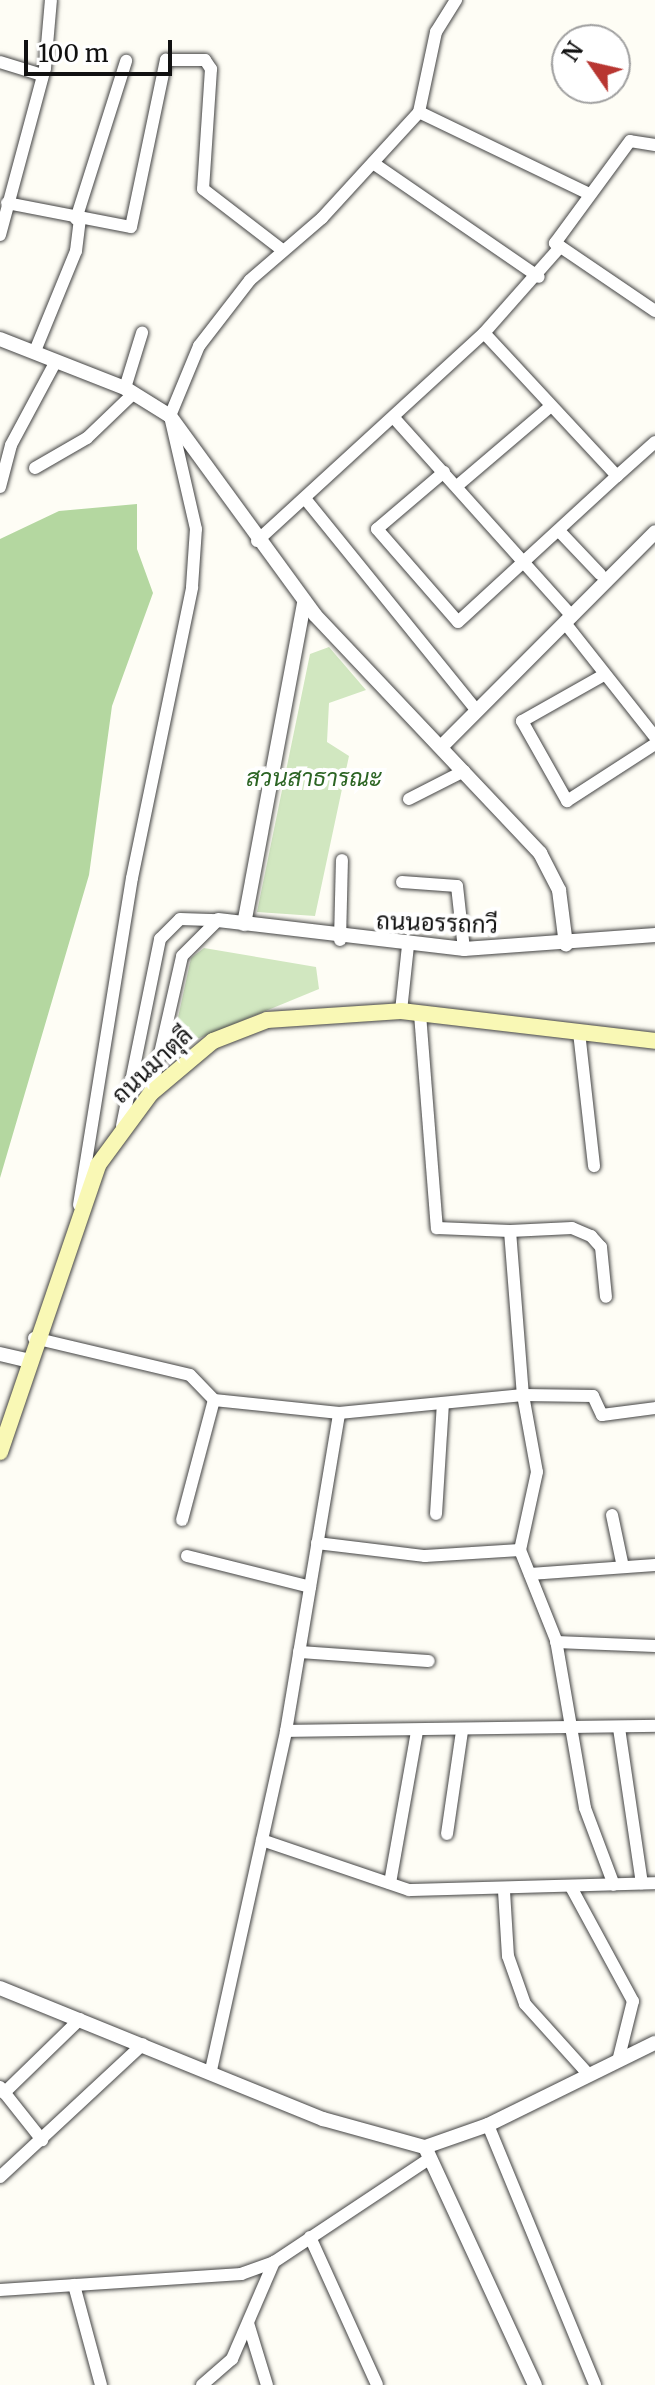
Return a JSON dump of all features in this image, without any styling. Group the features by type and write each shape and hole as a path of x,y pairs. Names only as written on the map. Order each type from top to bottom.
{"main road":[{"name":"ถนนมาตุลี","path":"0,1452 26,1360 77,1213 122,1126 151,1093 213,1041 267,1020 401,1011 655,1041"}],"street":[{"path":"0,235 42,75 51,0"},
{"path":"191,498 170,416 199,346 281,249 373,163 419,112 436,32 456,0"},
{"path":"7,203 78,220 131,227 163,65 172,56 205,60 211,69 203,189 281,249"},
{"path":"35,351 72,262 78,220 126,61"},
{"path":"0,62 42,75"},
{"path":"419,112 587,193"},
{"path":"654,308 555,243 587,193 630,141 655,145"},
{"path":"373,163 539,277"},
{"path":"257,541 307,501 484,333 539,277 560,247"},
{"path":"35,468 87,438 130,391 142,333"},
{"path":"484,333 617,476"},
{"path":"0,339 130,391 170,416 257,541 304,602 540,853 559,890 566,945"},
{"path":"0,487 11,445 56,361"},
{"path":"457,486 551,406"},
{"path":"395,419 528,561 602,676 655,737"},
{"path":"444,472 377,529 458,622 561,533 655,442"},
{"path":"77,1213 132,878 192,587 191,498 194,480 213,478"},
{"path":"307,501 477,711"},
{"path":"441,747 655,532"},
{"path":"561,533 600,574"},
{"path":"244,924 304,602"},
{"path":"295,648 314,634 332,634"},
{"path":"602,676 522,721 567,801 655,744"},
{"path":"409,799 464,771"},
{"path":"340,940 342,860"},
{"path":"402,882 457,886 464,949"},
{"path":"122,1126 160,939 180,919 218,920"},
{"path":"151,1093 182,956 218,920"},
{"name":"ถนนอรรถกวี","path":"218,920 340,940 464,949 566,945 655,935"},
{"path":"401,1011 408,946"},
{"path":"420,1014 437,1228 510,1231 572,1228 591,1236 601,1247 606,1297"},
{"path":"579,1032 594,1166"},
{"path":"510,1231 523,1395 537,1472 520,1550 556,1642 575,1730 585,1808 614,1885"},
{"path":"34,1338 190,1375 214,1400 339,1413 523,1395 593,1396 602,1415 655,1408"},
{"path":"0,1354 26,1360"},
{"path":"182,1520 214,1400"},
{"path":"436,1514 443,1403"},
{"path":"211,2070 286,1731 339,1413"},
{"path":"612,1515 623,1567"},
{"path":"317,1543 425,1556 520,1550"},
{"path":"187,1556 310,1587"},
{"path":"530,1574 655,1565"},
{"path":"556,1642 655,1646"},
{"path":"299,1652 429,1661"},
{"path":"286,1731 575,1730 655,1726"},
{"path":"262,1840 390,1883 504,1891 649,1883 619,1728"},
{"path":"447,1834 462,1731"},
{"path":"390,1883 417,1732"},
{"path":"571,1887 633,2001 618,2061"},
{"path":"504,1891 508,1956 525,2004 589,2075"},
{"path":"0,1988 211,2070 323,2119 427,2153 535,2385"},
{"path":"42,2140 2,2090 80,2019"},
{"path":"0,2290 241,2274 274,2262 427,2153 655,2043"},
{"path":"0,2177 143,2044"},
{"path":"488,2125 595,2385"},
{"path":"310,2237 377,2385"},
{"path":"202,2385 232,2359 274,2262"},
{"path":"74,2285 101,2385"},
{"path":"248,2323 267,2385"}],"green space":[{"path":"137,504 137,549 153,593 112,706 89,875 0,1178 0,539 59,511"},
{"name":"สวนสาธารณะ","path":"329,647 366,690 329,703 327,742 349,756 315,916 257,912 310,654"},
{"path":"204,948 316,967 319,989 185,1044 174,1036 191,958"}]}
